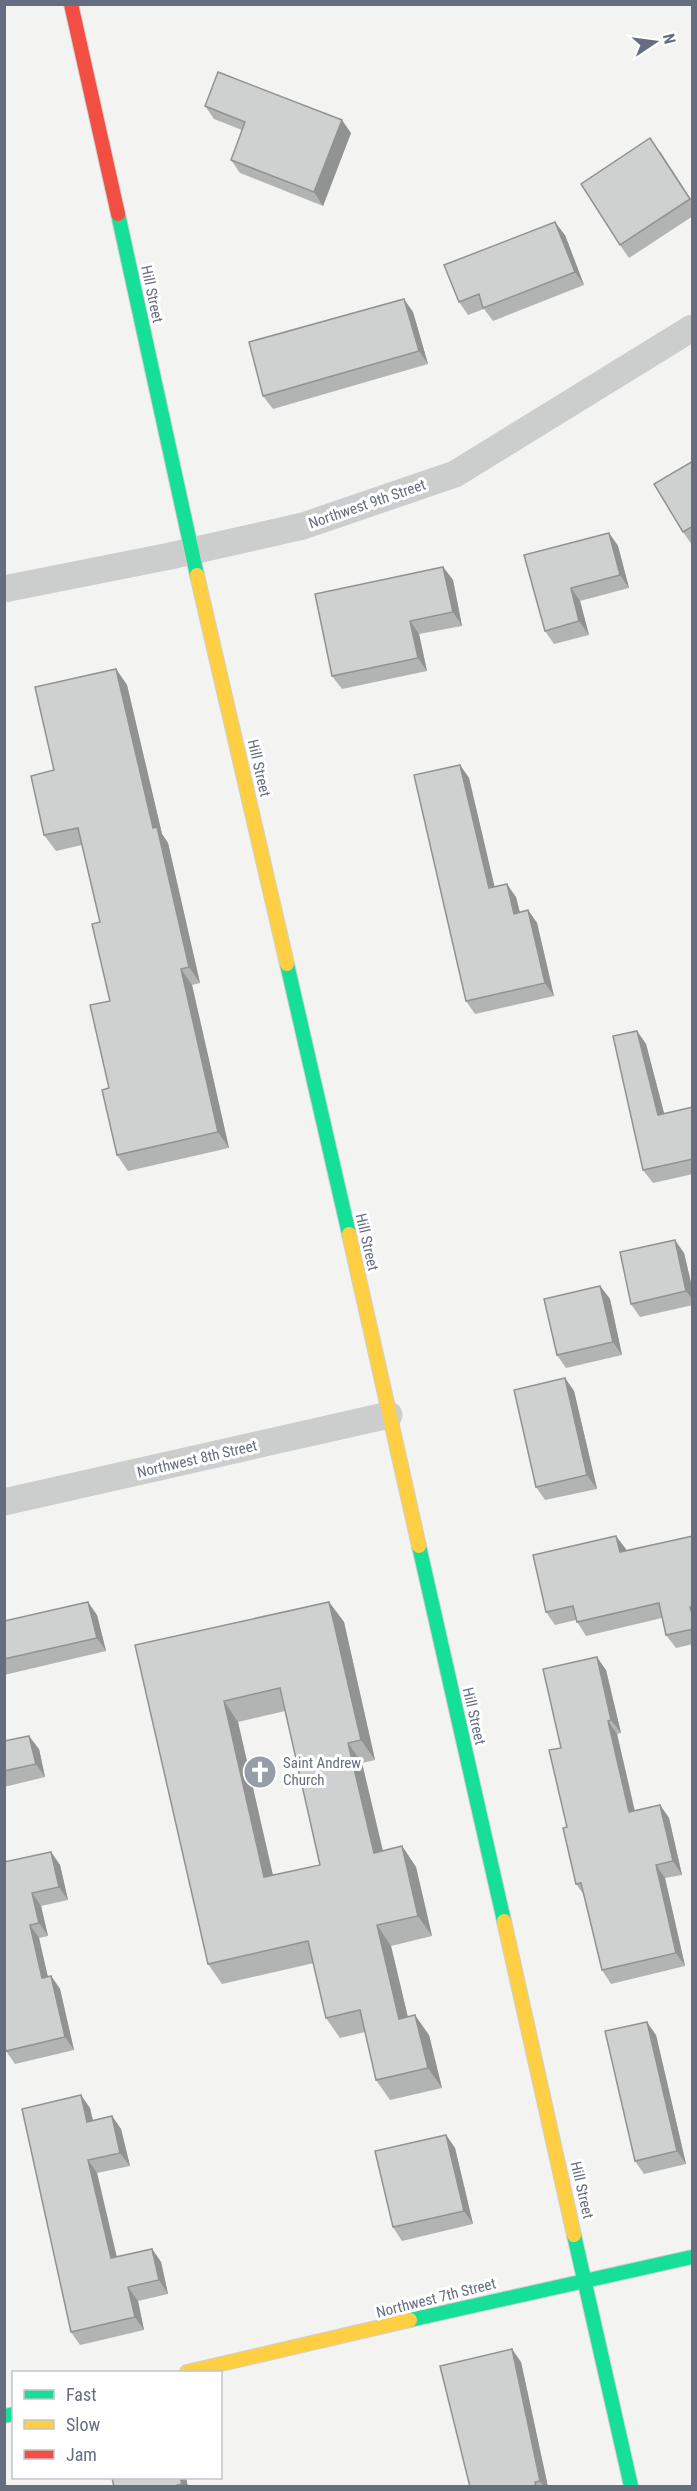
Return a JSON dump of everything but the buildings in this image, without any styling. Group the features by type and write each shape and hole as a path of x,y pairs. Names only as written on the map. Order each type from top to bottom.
{"street":[{"name":"Hill Street","path":"71,4 192,551 631,2487"},
{"name":"Northwest 9th Street","path":"4,589 303,526 455,474 693,328"},
{"name":"Northwest 8th Street","path":"4,1502 389,1415"},
{"name":"Northwest 7th Street","path":"196,2371 585,2278 693,2257"}],"traffic: fast":[{"path":"118,214 197,575"},
{"path":"287,964 349,1234"},
{"path":"419,1546 504,1921"},
{"path":"574,2235 631,2486"},
{"path":"410,2320 692,2257"},
{"path":"4,2416 12,2414"}],"traffic: slow":[{"path":"197,575 287,964"},
{"path":"349,1234 419,1546"},
{"path":"504,1921 574,2235"},
{"path":"191,2371 410,2320"}],"traffic: jam":[{"path":"71,4 118,214"}],"place":[{"name":"Saint Andrew Church","path":"260,1772"}]}
